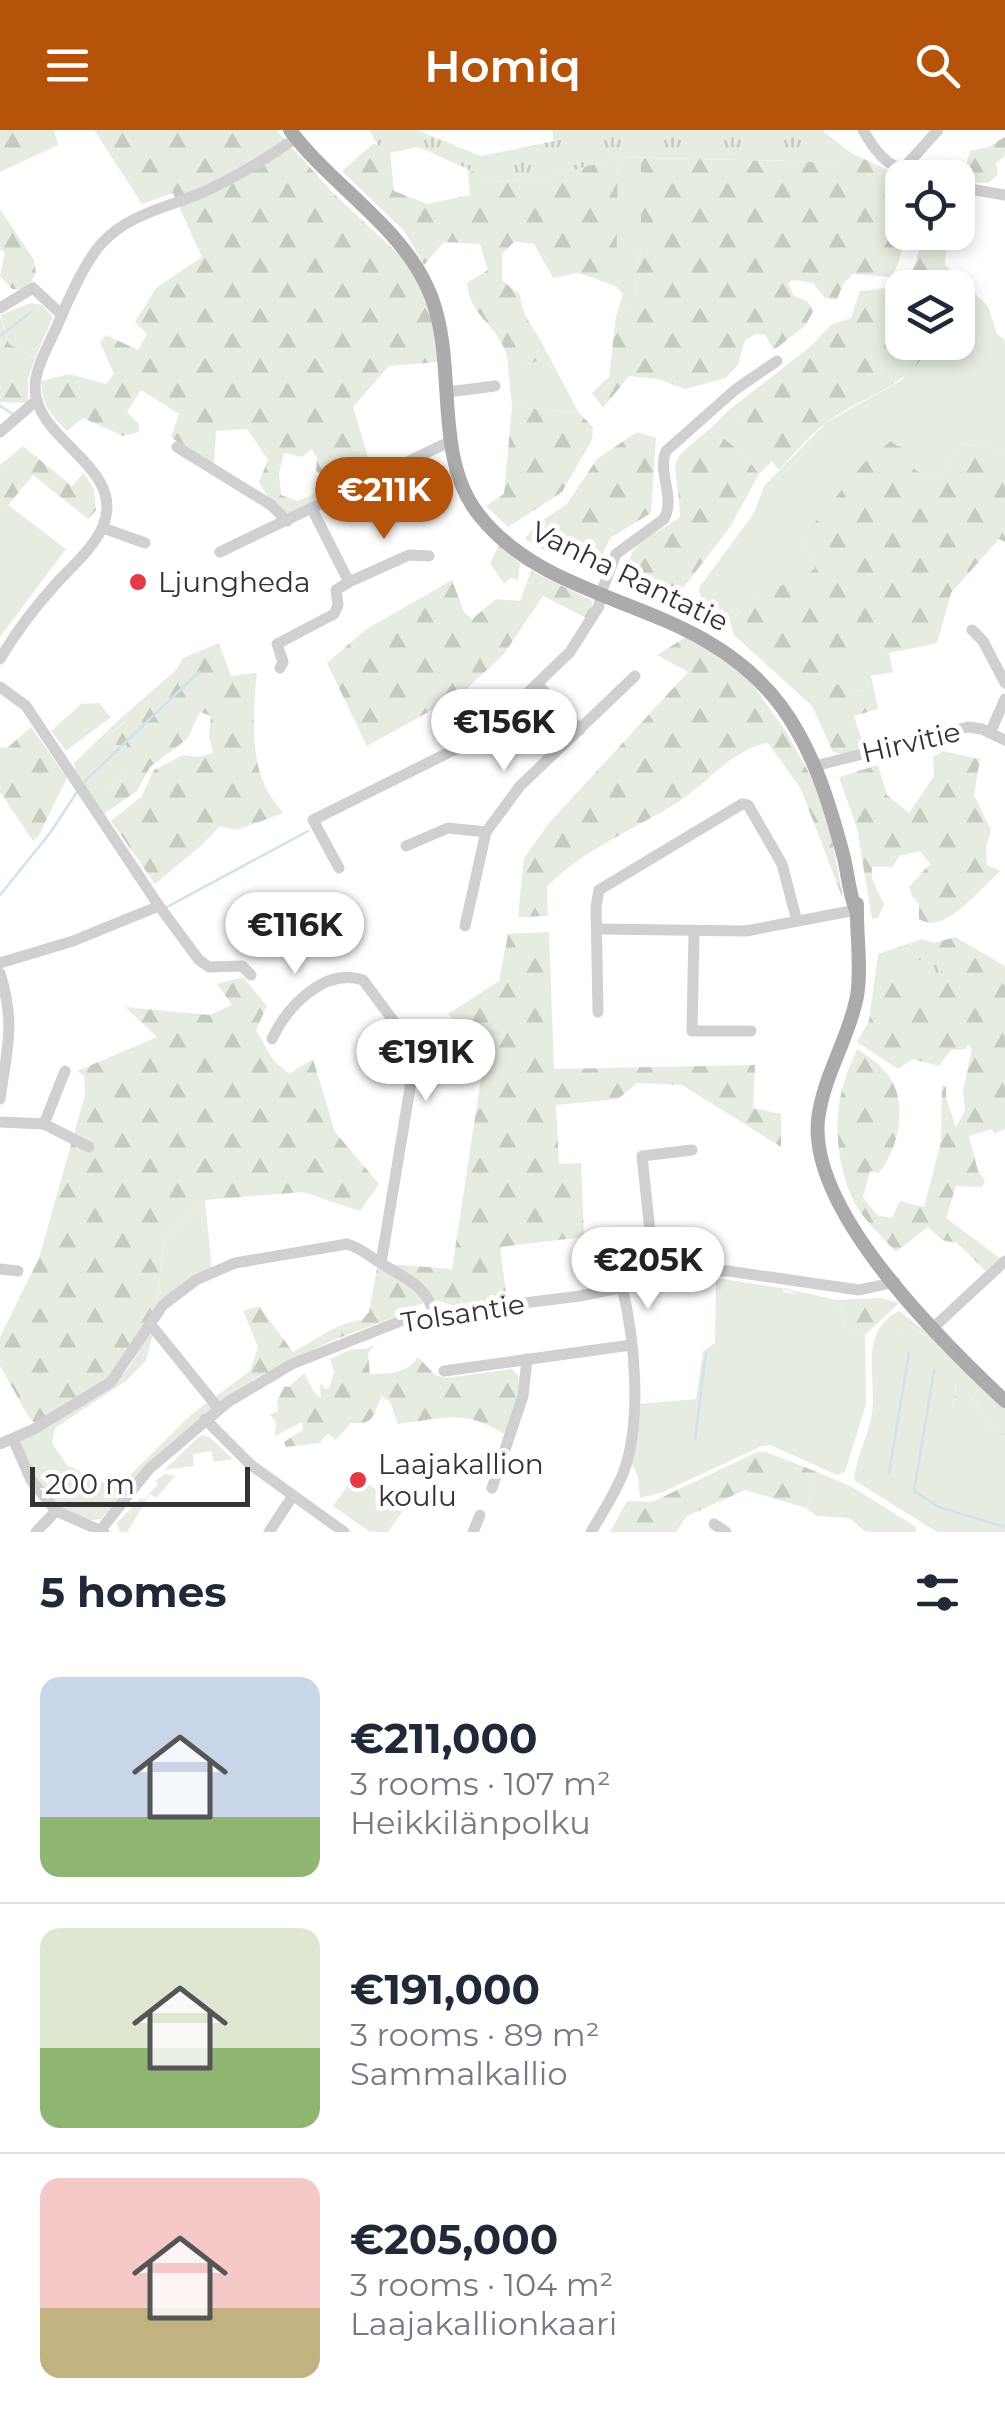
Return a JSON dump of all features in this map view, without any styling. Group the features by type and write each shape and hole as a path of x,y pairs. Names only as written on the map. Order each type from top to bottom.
{"main road":[{"name":"Vanha Rantatie","path":"293,134 389,233 420,273 436,310 459,481 482,520 535,564 676,623 737,659 779,704 815,766 846,866 860,945 856,996 824,1087 818,1140 824,1170 838,1204 895,1282 1005,1400"}],"street":[{"path":"864,130 885,161"},
{"path":"911,160 938,130"},
{"path":"0,659 32,611 103,528 106,506 99,482 45,418 37,400 36,382 62,315 95,254 115,233 148,213 266,160 293,134"},
{"path":"975,190 1005,196"},
{"path":"0,308 33,288 62,315"},
{"path":"338,868 313,820 478,738 538,685 576,644 598,608 622,546 664,519 668,512 662,464 666,451 736,389 776,362"},
{"path":"448,392 495,386"},
{"path":"0,432 37,400"},
{"path":"220,552 451,441"},
{"path":"177,447 272,505 287,521"},
{"path":"312,509 349,582"},
{"path":"103,528 145,544"},
{"path":"280,668 283,662 277,644 334,614 338,605 336,590 408,555 429,556"},
{"path":"972,630 983,641 1005,682"},
{"path":"466,926 486,832 520,786 635,676"},
{"path":"538,685 580,730"},
{"path":"0,687 26,706 199,960 209,968 242,966 252,976"},
{"path":"990,733 1005,698"},
{"name":"Hirvitie","path":"815,766 957,730 976,728 1005,740"},
{"path":"598,1012 599,890 744,804 782,864 797,921"},
{"path":"406,846 448,828 486,832"},
{"path":"0,962 73,942 159,906"},
{"path":"598,929 746,932 856,910"},
{"path":"694,931 692,1031 751,1031"},
{"path":"0,973 11,1024 0,1099"},
{"path":"272,1039 285,1014 310,992 344,978 360,978 404,1035 414,1064 380,1264"},
{"path":"44,1124 65,1070"},
{"path":"0,1122 44,1124 89,1147"},
{"path":"655,1278 642,1156 692,1150"},
{"path":"0,1444 111,1382 164,1306 196,1280 235,1263 346,1244 358,1247 380,1264 404,1275 425,1294 433,1313"},
{"path":"934,1327 1005,1261"},
{"path":"0,1269 18,1271"},
{"name":"Tolsantie","path":"101,1531 150,1468 205,1419 292,1364 354,1337 433,1313 580,1296 655,1278 714,1270 859,1290 895,1282"},
{"path":"591,1532 625,1469 634,1435 631,1345 622,1287"},
{"path":"150,1325 219,1409"},
{"path":"444,1371 631,1345"},
{"path":"492,1488 523,1396 527,1360"},
{"path":"205,1419 250,1464 344,1532"},
{"path":"13,1440 32,1480 56,1512 101,1531"},
{"path":"269,1532 292,1497"},
{"path":"36,1532 56,1512"},
{"path":"473,1532 480,1515"},
{"path":"714,1524 726,1532"}],"green space":[{"path":"0,130 54,130 58,145 0,172"},
{"path":"94,130 276,130 335,195 408,263 428,301 439,362 389,366 353,407 372,470 336,487 316,471 317,458 312,449 302,457 284,453 279,473 281,495 297,501 319,487 328,495 293,515 277,507 259,482 268,460 247,429 216,431 214,465 171,437 179,414 141,390 127,412 139,424 139,432 123,436 83,418 67,431 56,419 45,403 41,381 69,374 106,384 114,374 100,342 106,335 138,350 147,334 135,322 156,288 202,257 173,193 142,204"},
{"path":"369,130 417,130 481,156 554,141 552,130 822,130 851,153 833,162 618,157 558,175 497,182 418,147 390,153 381,150"},
{"path":"1005,137 1005,156 996,163 998,175 988,183 975,182 975,160 967,160 970,151"},
{"path":"374,143 390,153 394,191 428,204 470,195 468,169 497,182 558,175 618,157 616,286 578,273 553,278 534,244 515,241 502,254 502,280 520,295 526,317 545,349 542,359 525,366 507,356 469,295 467,283 488,270 480,244 444,242 424,265 405,232 342,171"},
{"path":"851,153 885,168 885,250 902,250 895,270 885,270 885,277 853,274 843,284 837,300 825,298 813,283 794,280 788,283 794,296 807,301 814,310 805,326 774,350 765,335 756,334 745,340 738,365 726,378 685,389 658,379 629,376 603,408 592,393 609,377 616,316 629,311 637,298 641,158 833,162"},
{"path":"618,157 641,158 641,248 635,273 637,299 629,311 616,316 623,294 616,286 615,269"},
{"path":"0,209 34,260 36,272 27,290 12,289 0,276 5,252 0,249"},
{"path":"919,250 946,250 945,270 912,270"},
{"path":"885,287 885,360 920,360 887,388 824,425 779,470 729,410 810,347 831,325 851,318 860,291"},
{"path":"975,294 988,306 997,334 1005,340 1005,450 961,444 943,473 928,479 908,464 805,540 815,568 808,576 758,594 730,621 701,599 699,588 754,513 764,486 827,422 902,380 918,360 975,360"},
{"path":"31,303 42,305 53,317 35,358 9,344 1,315"},
{"path":"0,315 9,344 35,358 28,379 28,403 0,402"},
{"path":"545,349 579,413 512,406 507,356 526,366 542,359"},
{"path":"512,406 579,413 593,427 592,440 562,492 508,527 486,506 504,494"},
{"path":"729,410 772,461 759,474 744,455 711,428"},
{"path":"711,428 744,455 759,474 730,527 677,596 660,597 629,585 629,560 640,543 680,517 675,473 678,458"},
{"path":"637,432 656,438 651,513 610,538 597,567 547,552 525,539 536,524 566,505 597,459"},
{"path":"891,441 909,447 908,464 928,479 943,473 961,444 1005,450 1005,542 999,539 951,593 937,643 889,653 849,636 837,684 855,692 866,688 871,676 878,709 854,716 864,747 845,754 833,752 812,706 734,635 730,621 757,595 796,581 815,568 805,540 807,532 864,463"},
{"path":"23,446 72,486 84,473 94,489 96,510 88,519 33,475 0,515 0,465"},
{"path":"8,505 66,549 0,637 0,515"},
{"path":"499,545 520,563 518,580 511,578 504,584 490,563"},
{"path":"531,571 591,600 586,618 543,596 503,655 461,694 367,746 327,663 365,630 452,580 464,612 472,619 496,599 520,601"},
{"path":"689,635 747,677 785,730 814,782 830,829 843,899 801,789 768,743 743,752 678,802 561,874 547,887 548,916 518,917 524,858 549,823 688,672 657,655"},
{"path":"849,635 889,653 893,672 871,676 866,688 854,692 836,684"},
{"path":"219,643 231,676 257,673 257,760 265,786 283,813 237,830 220,826 155,884 111,821 141,797 154,770 183,755 213,753 209,736 211,716 200,712 187,739 150,767 137,791 104,814 93,797 98,790 109,791 129,768 125,760 127,745 110,745 99,752 97,745 125,722 120,719 176,670 183,658"},
{"path":"99,703 111,717 66,751 51,731 81,704"},
{"path":"120,719 125,721 97,745 128,744 129,768 109,791 93,797 75,772 74,763"},
{"path":"31,727 67,778 33,841 0,792 0,747 7,748"},
{"path":"943,751 980,759 974,795 991,830 986,847 987,865 1001,871 951,916 929,923 919,919 919,904 909,887 930,864 920,851 899,856 893,867 872,867 872,879 884,904 878,918 872,919 857,828 839,777 878,765 887,795 909,813 934,776 933,757"},
{"path":"549,932 554,1069 755,1065 753,1108 781,1114 781,1147 682,1085 637,1083 618,1099 556,1105 559,1164 581,1163 584,1237 500,1247 507,1300 452,1305 435,1300 417,1305 417,1309 333,1340 254,1379 250,1371 258,1347 243,1311 259,1306 293,1352 335,1328 362,1320 369,1312 378,1263 452,1269 485,1052 448,1014 499,981 508,934"},
{"path":"955,937 1005,966 1005,1129 969,1136 978,1171 985,1181 982,1187 956,1186 946,1218 1000,1258 986,1271 957,1243 942,1240 928,1227 896,1252 852,1198 842,1169 838,1138 841,1094 857,1049 888,1075 900,1112 892,1151 879,1173 870,1171 863,1197 877,1215 892,1218 900,1201 924,1207 941,1142 942,1085 946,1087 956,1127 965,1111 963,1091 972,1049 968,1044 966,1049 951,1050 939,1066 913,1059 898,1069 857,1042 869,1021 878,954 922,939 934,943"},
{"path":"937,956 943,975 913,984 902,964"},
{"path":"243,977 267,1006 256,1030 273,1060 289,1074 313,1059 335,1132 379,1184 360,1211 303,1192 205,1200 164,1241 157,1301 160,1305 113,1376 36,1424 0,1366 0,1337 39,1258 85,1095 84,1076 77,1071 157,1037 125,1007 210,1015 232,1005 217,984"},
{"path":"205,1200 212,1269 160,1305 157,1301 164,1241"},
{"path":"716,1278 834,1301 841,1308 844,1326 865,1335 866,1404 845,1472 837,1475 770,1445 762,1446 663,1492 640,1498 638,1477 631,1462 640,1404 696,1399 703,1351 715,1343"},
{"path":"782,1288 837,1300 881,1298 899,1303 865,1335 844,1326 841,1308 834,1301 825,1306"},
{"path":"899,1311 891,1327 903,1330 925,1348 927,1336 913,1329 912,1321 948,1348 956,1377 952,1407 969,1394 989,1425 1005,1436 1005,1532 937,1532 854,1480 871,1419 873,1345 886,1320"},
{"path":"899,1311 917,1331 934,1339 931,1358 903,1330 890,1327"},
{"path":"156,1322 146,1361 126,1381 55,1428 52,1443 67,1465 113,1487 120,1485 192,1414 250,1371 254,1379 166,1447 101,1519 85,1520 71,1515 48,1496 19,1441 114,1383 128,1369"},
{"path":"374,1345 368,1354 370,1374 403,1369 418,1357 435,1375 446,1378 512,1369 519,1377 516,1408 509,1428 504,1434 476,1421 452,1417 398,1424 390,1402 382,1396 370,1420 351,1423 336,1440 328,1434 319,1443 286,1447 284,1442 303,1430 302,1422 275,1436 276,1422 270,1415 278,1411 277,1401 284,1386 289,1387 304,1373 321,1398 320,1383 329,1388 334,1372 330,1359"},
{"path":"950,1350 1005,1405 1005,1436 989,1425 970,1395 966,1407 957,1411 952,1407 955,1383 942,1363"},
{"path":"201,1435 209,1437 233,1459 214,1462 211,1451 193,1454 194,1466 164,1470"},
{"path":"757,1452 817,1472 806,1508 745,1490 687,1516 676,1532 610,1532 627,1501 652,1502"},
{"path":"817,1472 852,1487 916,1527 916,1532 866,1532 849,1518 817,1516 806,1508"},
{"path":"165,1474 175,1476 156,1498 150,1494 127,1532 120,1532 117,1523 141,1498 144,1500 158,1484 155,1481"},
{"path":"355,1475 404,1509 388,1532 370,1532 333,1506"}],"waterway":[{"path":"0,336 31,312"},
{"path":"0,406 13,414"},
{"path":"85,781 199,672"},
{"path":"0,895 77,792"},
{"path":"167,907 308,831"},
{"path":"695,1439 706,1353"},
{"path":"889,1473 909,1353"},
{"path":"934,1371 914,1491 939,1507 1005,1527"}],"place":[{"name":"Ljungheda","path":"138,582"},
{"name":"Laajakallion koulu","path":"358,1480"}]}
